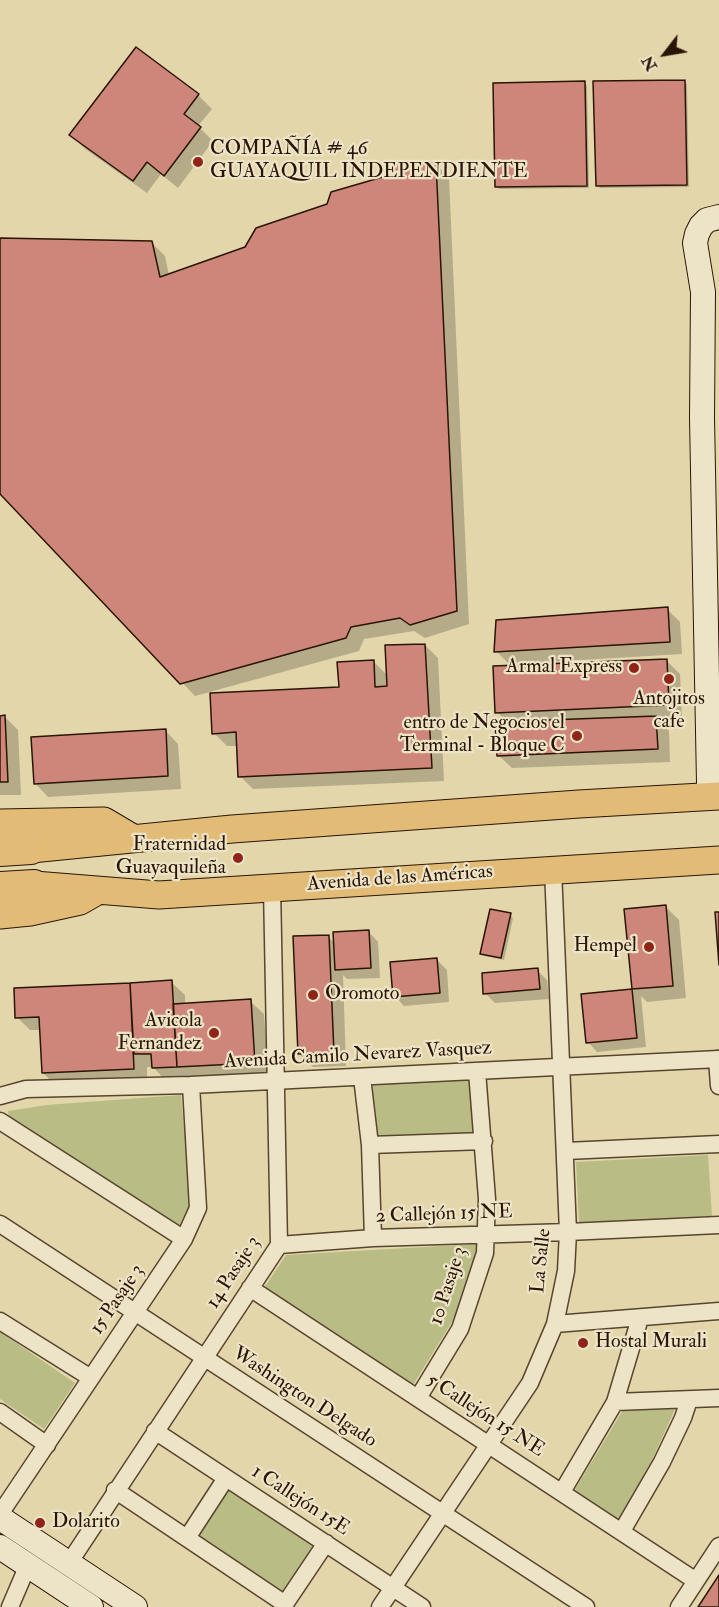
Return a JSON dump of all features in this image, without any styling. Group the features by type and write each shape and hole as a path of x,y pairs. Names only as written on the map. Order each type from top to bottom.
{"highway":[{"path":"0,851 32,849"},
{"path":"0,887 34,885"}],"main road":[{"path":"32,849 131,837 579,804 716,790 711,418 697,234 708,220 719,217"},
{"path":"697,251 707,264 719,268"},
{"path":"0,823 104,821 131,837"},
{"name":"Avenida de las Américas","path":"34,885 159,895 553,869 713,862"},
{"path":"0,915 30,912 80,902 100,889"},
{"path":"0,1516 135,1607"},
{"path":"0,1547 91,1607"}],"street":[{"name":"La Salle","path":"380,1607 530,1383 555,1324 566,1270 568,1232 553,869"},
{"name":"14 Pasaje 3","path":"69,1563 115,1490 279,1245 272,887"},
{"name":"Avenida Camilo Nevarez Vasquez","path":"0,1096 26,1089 191,1085 718,1059"},
{"path":"718,1059 719,1086"},
{"name":"10 Pasaje 3","path":"418,1398 460,1329 485,1253 487,1199 477,1071"},
{"path":"362,1077 370,1145 373,1238"},
{"name":"15 Pasaje 3","path":"0,1516 184,1239 198,1208 191,1085"},
{"path":"0,1121 184,1239"},
{"path":"370,1145 484,1141"},
{"path":"566,1151 719,1144"},
{"name":"Washington Delgado","path":"0,1224 443,1513 579,1605"},
{"name":"2 Callejón 15 NE","path":"279,1245 373,1238 719,1225"},
{"name":"5 Callejón 15 NE","path":"250,1288 696,1581"},
{"path":"555,1324 719,1311"},
{"path":"561,1492 615,1402 640,1318"},
{"path":"0,1321 91,1378"},
{"path":"615,1402 719,1398"},
{"path":"622,1531 662,1462 689,1400"},
{"path":"0,1412 46,1444"},
{"name":"1 Callejón 15E","path":"155,1431 422,1607"},
{"path":"187,1538 226,1478"},
{"path":"115,1490 284,1605 326,1543"},
{"path":"679,1607 719,1546"},
{"path":"10,1607 28,1565"}],"green space":[{"path":"470,1080 474,1133 377,1136 371,1084"},
{"path":"181,1095 191,1201 179,1226 9,1117 8,1111 47,1105"},
{"path":"708,1155 712,1216 579,1223 576,1162"},
{"path":"477,1244 476,1255 455,1317 413,1385 264,1288 286,1255"},
{"path":"0,1332 75,1383 44,1429 0,1399"},
{"path":"675,1409 653,1458 619,1520 574,1491 623,1410"},
{"path":"227,1488 314,1545 284,1592 197,1535"}],"building":[{"path":"136,47 199,94 184,114 201,127 164,176 147,162 133,181 69,135"},
{"path":"685,80 687,185 596,186 593,81"},
{"path":"585,81 587,186 495,187 493,83"},
{"path":"386,161 436,163 457,611 410,625 400,618 351,627 346,638 180,684 0,494 0,238 152,241 160,277 245,247 256,228 327,204 331,192 386,176"},
{"path":"668,607 670,642 494,652 496,620"},
{"path":"425,644 432,768 238,777 236,732 212,734 210,693 339,687 337,662 374,660 375,687 387,686 385,645"},
{"path":"667,659 669,705 495,713 493,666"},
{"path":"5,715 8,782 0,782 0,716"},
{"name":"entro de Negocios el Terminal - Bloque C","path":"656,716 658,749 497,756 495,722"},
{"path":"166,729 168,776 34,784 31,737"},
{"name":"Hempel","path":"666,905 673,986 632,989 624,909"},
{"path":"490,909 511,913 501,958 480,954"},
{"path":"715,912 719,912 719,965"},
{"path":"369,930 371,968 335,970 333,932"},
{"name":"Oromoto","path":"329,935 334,1053 298,1054 293,936"},
{"path":"437,958 440,993 393,997 390,962"},
{"path":"538,968 540,989 483,994 482,973"},
{"path":"172,980 177,1067 152,1068 151,1054 134,1054 130,983"},
{"path":"130,983 134,1069 42,1073 39,1017 15,1018 14,988"},
{"path":"632,989 637,1038 586,1043 581,994"},
{"name":"Avicola Fernandez","path":"251,999 255,1063 177,1067 173,1004"},
{"path":"719,1575 719,1607 698,1607"}],"place":[{"name":"COMPAÑÍA # 46 GUAYAQUIL INDEPENDIENTE","path":"198,162"},
{"name":"Armal Express","path":"634,668"},
{"name":"Antojitos cafe","path":"669,679"},
{"name":"entro de Negocios el Terminal - Bloque C","path":"577,736"},
{"name":"Fraternidad Guayaquileña","path":"238,858"},
{"name":"Hempel","path":"649,947"},
{"name":"Oromoto","path":"313,995"},
{"name":"Avicola Fernandez","path":"214,1033"},
{"name":"Hostal Murali","path":"583,1343"},
{"name":"Dolarito","path":"40,1523"}]}
